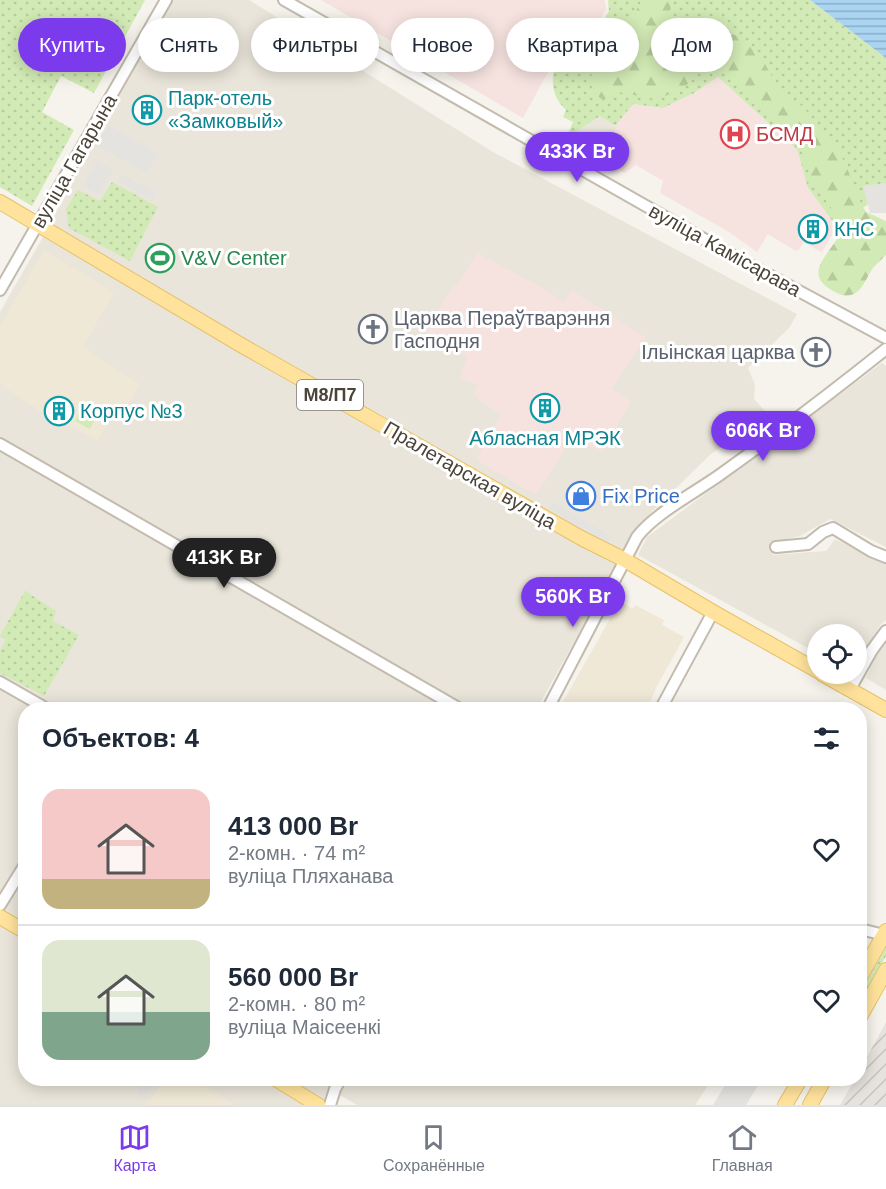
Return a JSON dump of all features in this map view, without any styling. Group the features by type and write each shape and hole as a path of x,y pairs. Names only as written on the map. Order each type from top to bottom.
{"main road":[{"name":"Пралетарская вуліца","path":"0,202 241,345 807,665"},
{"path":"841,684 885,708"},
{"path":"0,917 18,927"},
{"path":"867,965 885,933"},
{"path":"867,1004 886,970"},
{"path":"287,1086 318,1105"},
{"path":"785,1105 796,1086"},
{"path":"810,1105 821,1086"}],"street":[{"name":"вуліца Гагарына","path":"0,290 166,0"},
{"name":"вуліца Камісарава","path":"284,0 741,260 886,338"},
{"path":"551,702 637,537 649,524 780,432 886,349"},
{"path":"0,444 448,702"},
{"path":"776,547 808,544 823,532 833,528 871,551 886,557"},
{"path":"664,702 713,612"},
{"path":"850,689 872,650 886,631"},
{"path":"0,682 35,702"},
{"path":"0,905 18,876"},
{"path":"867,930 885,933"},
{"path":"330,1105 337,1086"}],"shaded area":[{"path":"171,0 249,0 278,18 251,18 251,72 365,72 493,152 797,314 789,328 748,368 755,385 754,399 766,412 758,422 711,454 640,523 541,702 18,702 18,1086 707,1086 695,1105 357,1105 330,1089 322,1105 0,1105 0,312 138,61 138,72 239,72 239,18 161,18"},
{"path":"321,0 604,0 606,9 601,18 506,18 506,72 548,72 523,118 444,72 494,72 494,18 391,18 391,41 379,34 379,18 352,18"},
{"path":"718,77 797,149 808,188 837,227 822,252 804,242 798,251 794,250 768,234 757,252 729,232 660,193 663,181 636,165 625,173 599,158 615,126 633,104 663,108 694,93"},
{"path":"600,116 617,128 599,158 570,143 577,131"},
{"path":"108,125 158,153 147,173 96,145"},
{"path":"97,161 113,170 99,195 83,186"},
{"path":"122,174 156,193 152,201 119,181"},
{"path":"886,183 886,213 870,213 863,186"},
{"path":"44,250 114,292 83,347 140,384 118,423 111,419 98,440 43,413 0,384 0,326"},
{"path":"477,253 543,288 564,302 572,291 645,337 611,389 631,401 603,451 570,440 536,495 476,460 501,415 473,395 478,385 460,378 467,357 427,334 429,324"},
{"path":"882,363 886,366 886,547 830,519 800,536 770,543 773,555 826,551 835,539 886,563 886,620 867,647 867,624 807,624 807,648 638,555 647,537"},
{"path":"553,502 611,536 606,543 549,508"},
{"path":"620,601 633,609 635,605 664,620 662,625 684,637 650,702 563,702"},
{"path":"886,637 886,690 867,679"},
{"path":"886,1022 886,1105 840,1105 851,1086 867,1086 867,1057"},
{"path":"142,1086 153,1086 145,1099 137,1094"},
{"path":"159,1086 204,1086 235,1105 147,1105"},
{"path":"725,1086 758,1086 746,1105 713,1105"}],"green space":[{"path":"0,0 145,0 126,35 126,18 18,18 18,72 106,72 94,93 61,76 42,112 74,130 32,206 0,187"},
{"path":"608,0 810,0 886,58 886,191 837,227 808,188 797,149 718,77 694,93 663,108 633,104 615,126 600,116 577,131 573,139 567,136 573,122 563,117 566,110 553,89 554,72 639,72 639,18 605,18 609,11"},
{"path":"642,0 671,0 671,8 666,18 651,18 651,72 701,72 684,87 661,98 655,99 618,92 608,98 599,97 592,86 593,72 639,72 639,18 633,18"},
{"path":"733,34 753,47 782,90 803,107 838,151 866,212 886,221 886,255 873,268 860,289 851,295 837,293 824,285 819,277 819,268 840,233 841,222 816,186 796,139 723,72 733,72"},
{"path":"112,182 158,207 130,261 69,228 66,209 78,190 100,201"},
{"path":"80,411 95,419 90,429 75,421"},
{"path":"25,591 56,611 53,621 79,635 44,696 0,673 0,651 6,639 0,636"},
{"path":"886,947 886,956 867,990 867,981"}],"water":[{"path":"810,0 886,0 886,58"}],"place":[{"name":"Парк-отель «Замковый»","path":"147,110"},
{"name":"БСМД","path":"735,134"},
{"name":"КНС","path":"813,229"},
{"name":"V&V Center","path":"160,258"},
{"name":"Царква Пераўтварэння Гасподня","path":"373,329"},
{"name":"Ільінская царква","path":"816,352"},
{"name":"Абласная МРЭК","path":"545,408"},
{"name":"Корпус №3","path":"59,411"},
{"name":"Fix Price","path":"581,496"}]}
